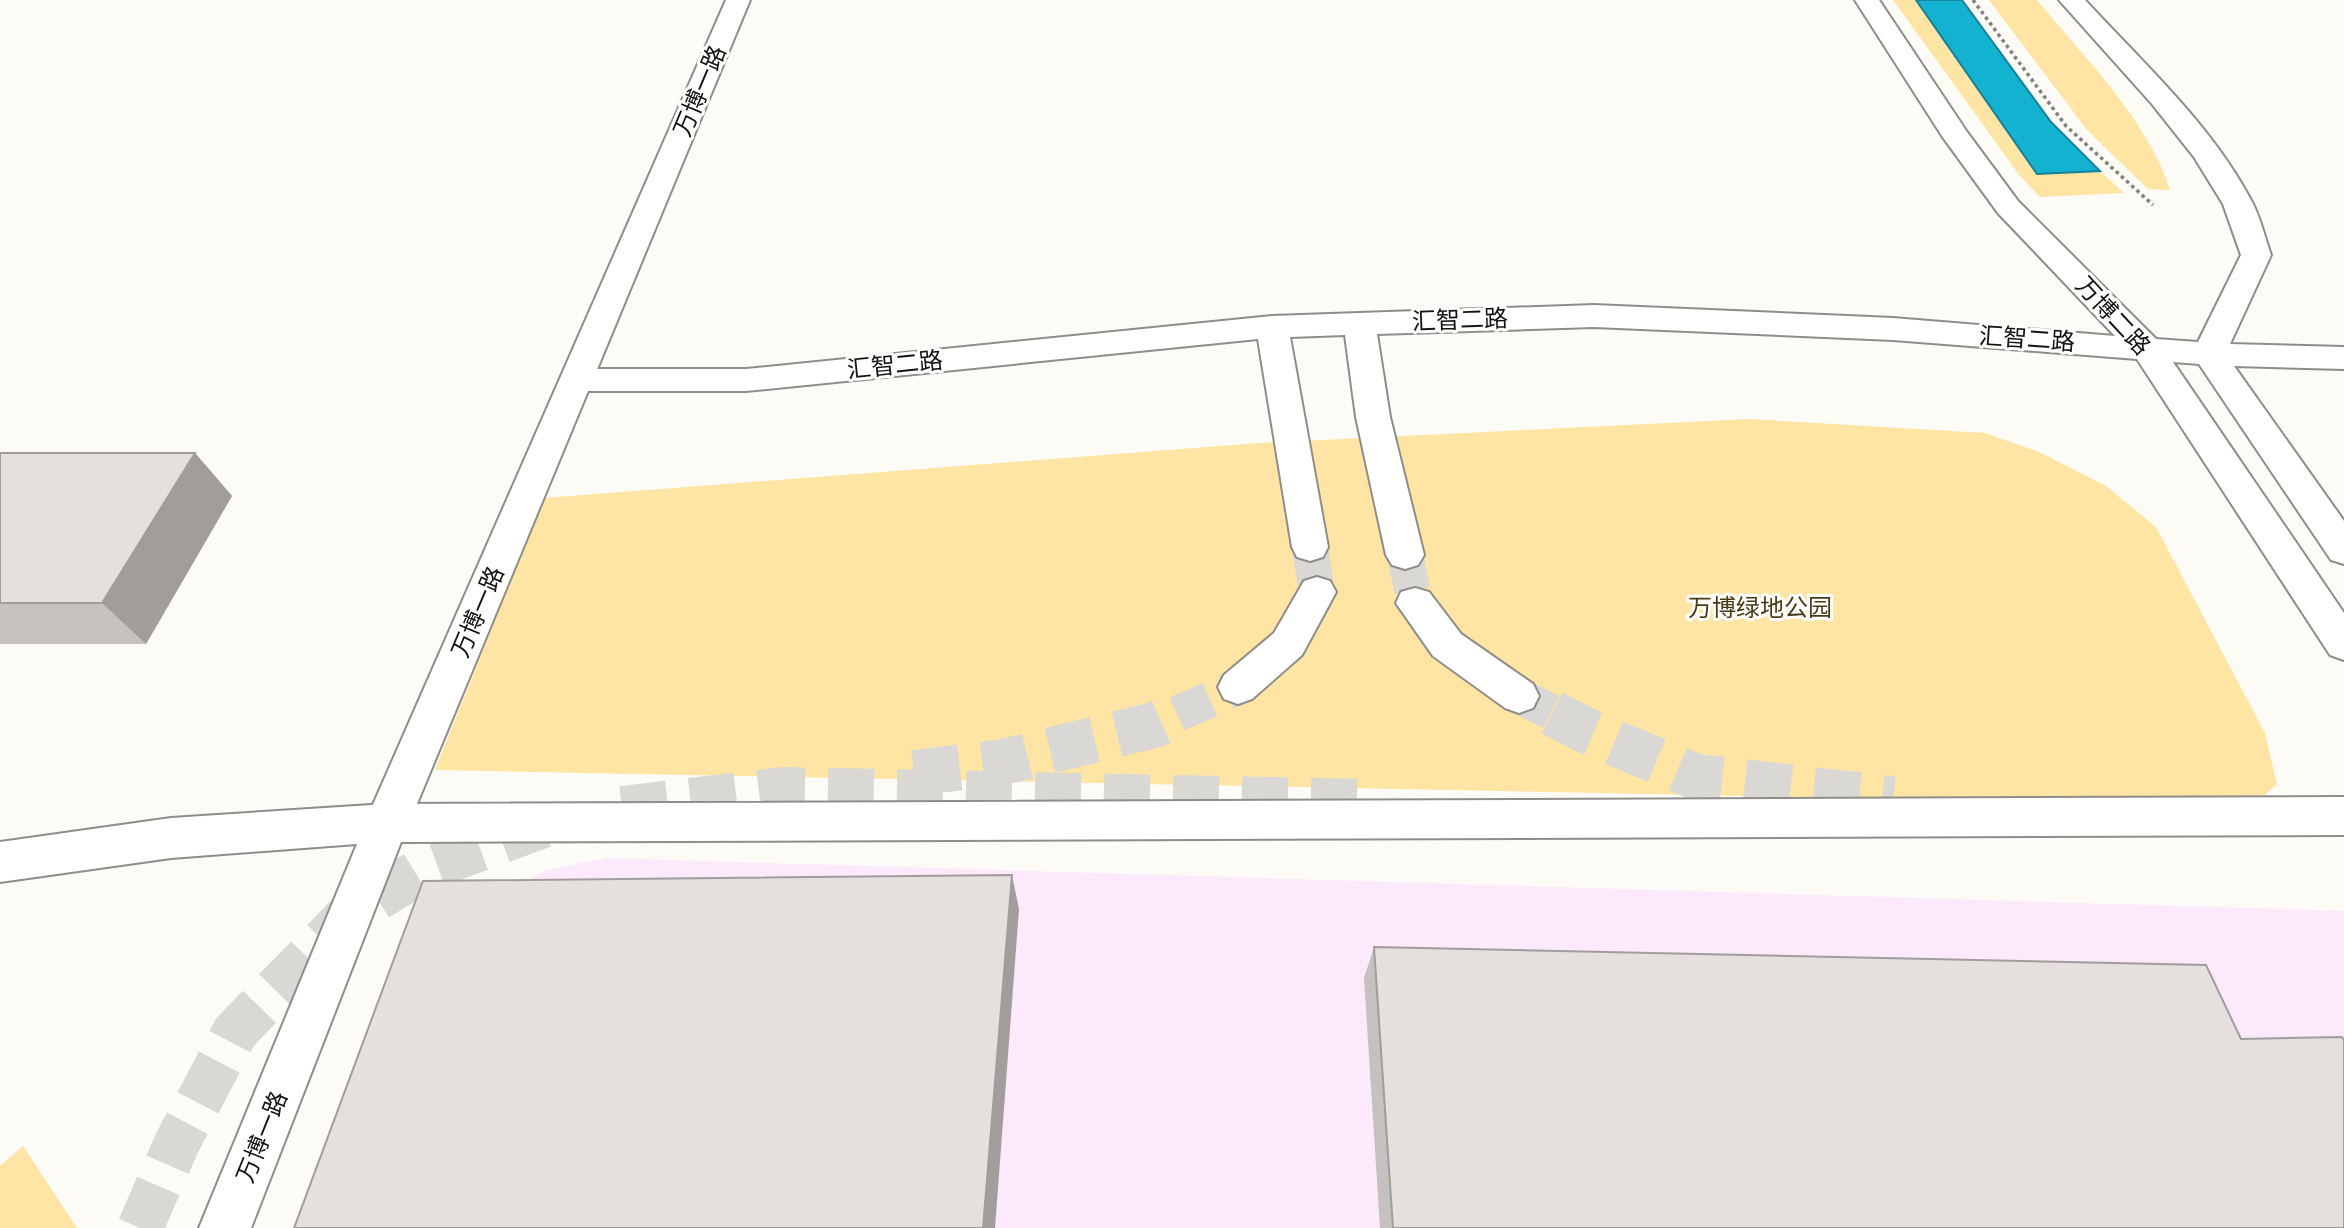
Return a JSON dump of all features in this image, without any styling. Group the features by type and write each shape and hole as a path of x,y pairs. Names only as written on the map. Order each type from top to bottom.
{"street":[{"name":"万博一路","path":"225,1228 387,823 738,0"},
{"name":"万博二路","path":"1867,0 1956,136 2008,207 2146,348 2344,644"},
{"path":"2071,0 2182,124 2218,172 2238,205 2256,254 2209,354 2344,550"},
{"name":"汇智二路","path":"578,380 746,380 1272,327 1594,316 1892,329 2209,354 2344,358"},
{"path":"1359,323 1373,417 1405,555"},
{"path":"1272,327 1310,547"},
{"path":"1238,687 1289,644 1317,592"},
{"path":"1415,603 1447,645 1519,695"},
{"path":"0,862 171,838 387,823 2344,816"}],"path":[{"path":"1973,0 2066,126 2153,205"}],"shaded area":[{"path":"605,858 2344,911 2344,1228 312,1228 472,907 547,870"}],"green space":[{"path":"1893,0 1916,0 2037,173 2100,171 2124,193 2040,197 2020,176"},
{"path":"1989,0 2037,0 2131,114 2160,164 2170,190 2148,189 2087,130"},
{"name":"万博绿地公园","path":"1749,419 1985,433 2039,452 2106,486 2156,527 2265,733 2277,784 2252,806 435,770 544,498 1259,443"},
{"path":"23,1146 77,1228 0,1228 0,1166"}],"water":[{"path":"1916,0 1962,0 2051,122 2100,171 2037,174"}],"building":[{"path":"0,453 195,453 102,603 0,603"},
{"path":"1012,875 983,1228 294,1228 423,881"},
{"path":"1374,947 2206,965 2241,1039 2342,1037 2344,1040 2344,1228 1393,1228"}],"tunnel":[{"path":"1310,547 1317,592"},
{"path":"1405,555 1415,603"},
{"path":"1177,714 1238,687"},
{"path":"1519,696 1555,714"},
{"path":"914,773 1003,762 1154,725 1181,713"},
{"path":"1552,713 1591,733 1696,777 1893,799"},
{"path":"622,809 784,790 1369,802"},
{"path":"140,1228 177,1143 235,1032 349,915 424,869 543,825"}]}
